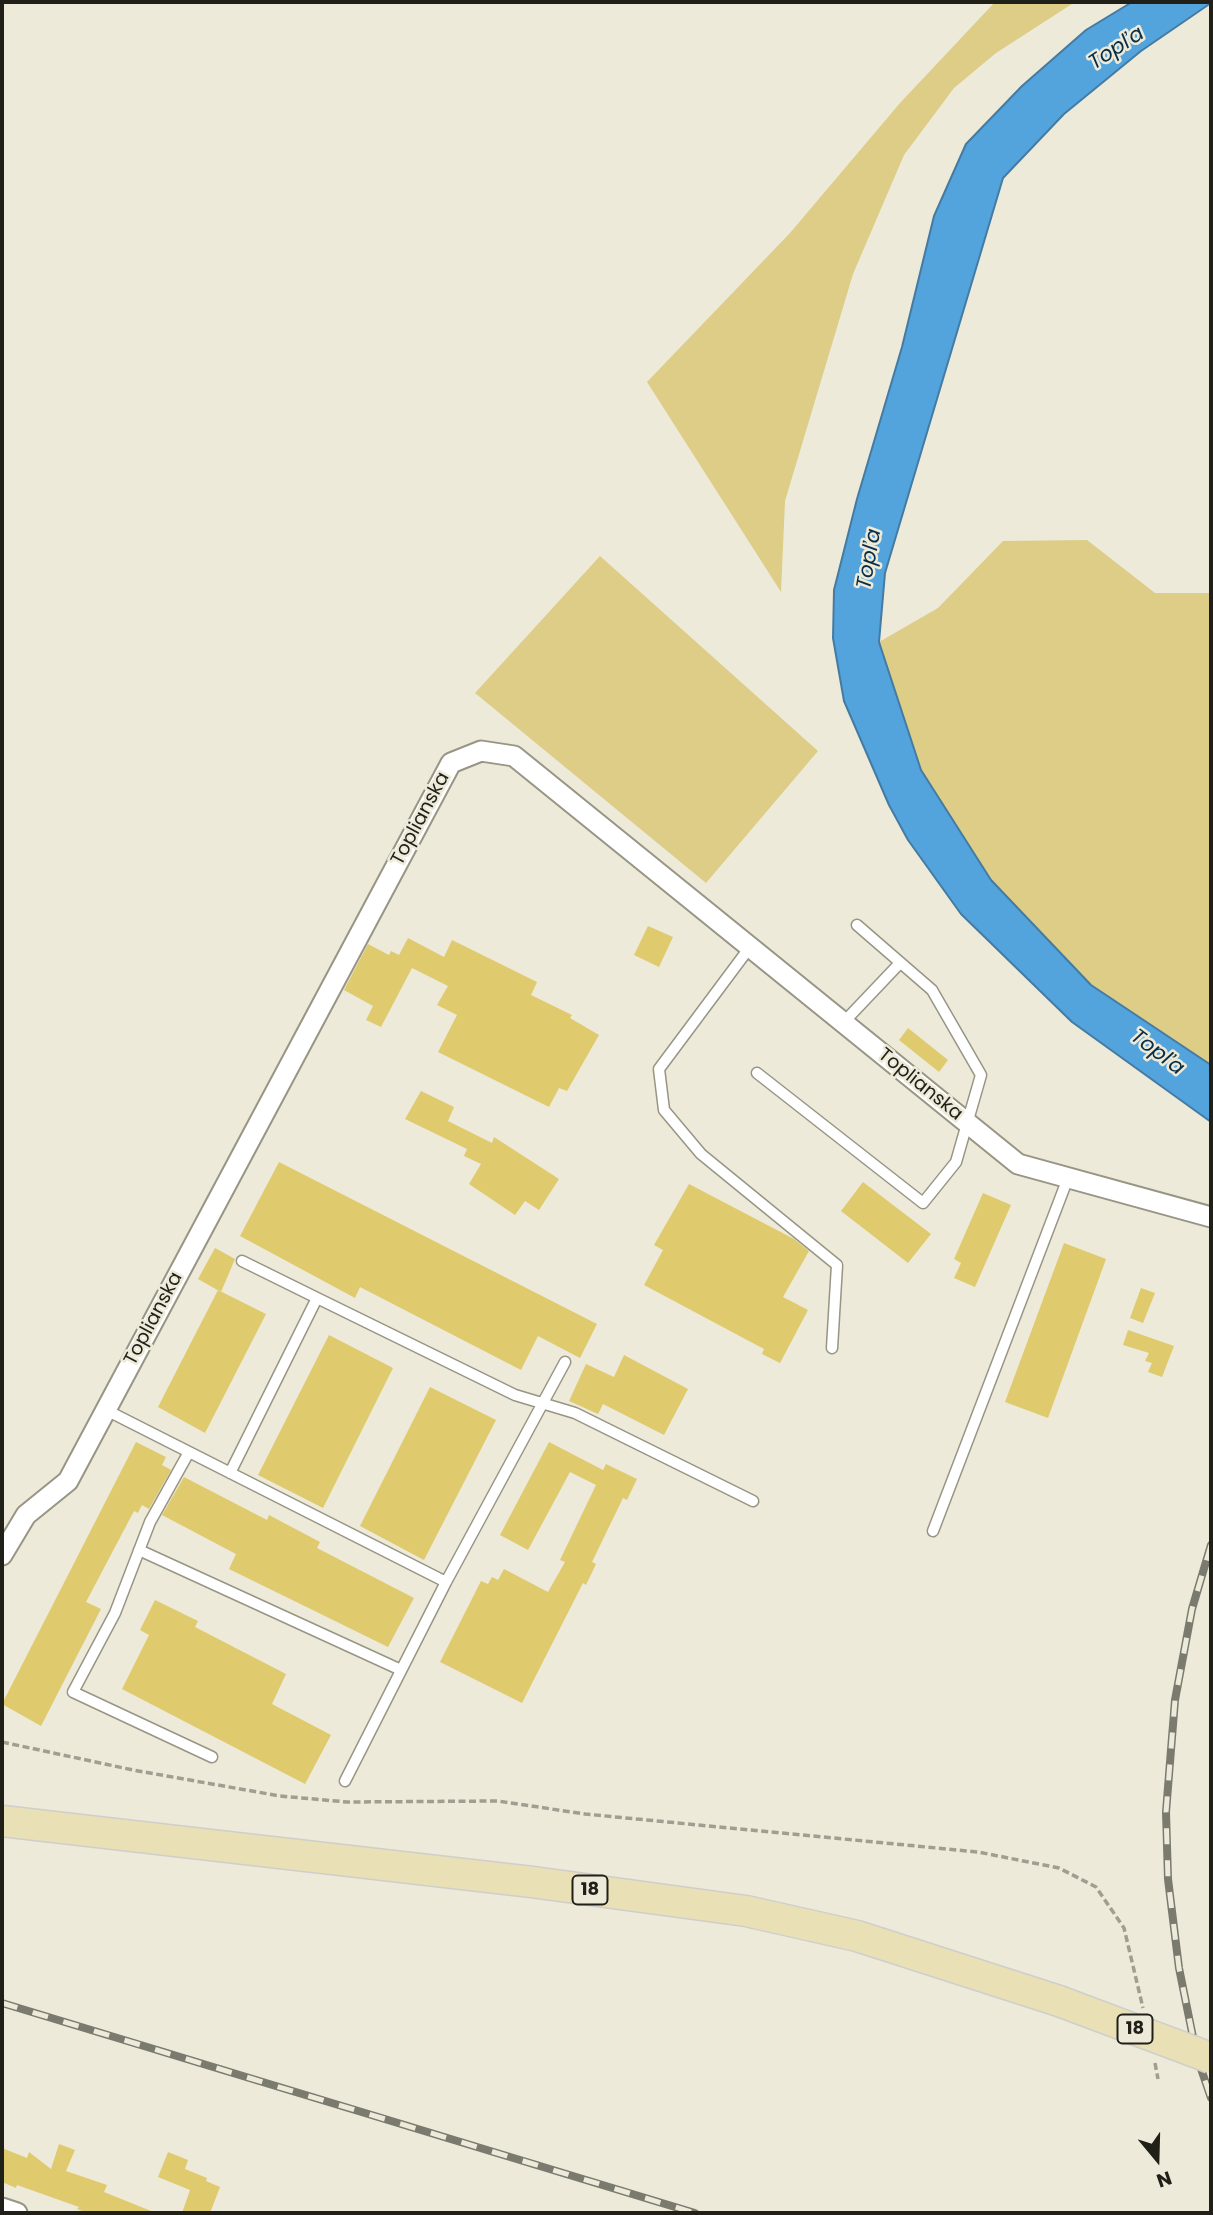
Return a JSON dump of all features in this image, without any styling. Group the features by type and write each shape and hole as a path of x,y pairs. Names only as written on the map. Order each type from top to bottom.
{"main road":[{"name":"18","path":"2,1821 532,1882 746,1911 857,1936 1059,2001 1211,2057"}],"street":[{"name":"Toplianska","path":"2,1555 26,1515 68,1481 451,763 481,751 514,756 1018,1164 1211,1217"},
{"path":"2,2208 17,2213"}],"lane":[{"path":"757,1073 923,1203 957,1162 981,1075 932,990 857,925"},
{"path":"750,947 659,1069 664,1110 701,1154 837,1265 832,1348"},
{"path":"843,1023 900,962"},
{"path":"933,1531 1068,1178"},
{"path":"242,1261 515,1395 575,1413 753,1501"},
{"path":"230,1473 317,1298"},
{"path":"345,1781 446,1582 565,1362"},
{"path":"106,1410 446,1582"},
{"path":"189,1452 150,1522 115,1613 73,1692 212,1757"},
{"path":"139,1550 401,1670"}],"path":[{"path":"2,1742 133,1770 280,1796 347,1802 498,1801 585,1814 978,1852 1059,1868 1096,1887 1124,1928 1145,2018"},
{"path":"1153,2055 1158,2079"}],"shaded area":[{"path":"995,2 1075,2 996,53 954,88 904,155 853,274 785,501 781,592 647,382 790,233 900,103"},
{"path":"1087,540 1155,593 1211,593 1211,1065 1088,982 991,880 921,770 879,642 938,608 1003,541"},
{"path":"600,556 818,751 706,883 475,693"}],"water":[{"name":"Topľa","path":"1132,2 1211,3 1141,51 1064,114 1003,178 885,573 879,642 921,770 991,880 1091,985 1211,1065 1211,1122 1072,1022 961,914 908,840 889,805 844,701 833,638 834,590 857,499 902,347 934,216 966,144 1022,86 1086,30"}],"building":[{"path":"648,926 673,937 659,967 634,955"},
{"path":"408,938 444,957 452,940 537,982 531,995 572,1015 570,1018 599,1035 567,1091 559,1088 549,1107 438,1052 457,1015 437,1005 448,986 412,968 381,1027 366,1020 373,1006 344,990 368,944 389,955 391,951 399,955"},
{"path":"908,1028 948,1060 939,1072 899,1040"},
{"path":"421,1091 454,1107 448,1121 492,1143 494,1137 559,1179 539,1210 525,1201 515,1215 469,1184 481,1164 464,1156 467,1149 405,1119"},
{"path":"279,1162 597,1324 580,1358 538,1336 521,1370 360,1287 355,1298 240,1236"},
{"path":"863,1182 931,1234 908,1263 841,1211"},
{"path":"689,1184 794,1239 809,1251 783,1297 808,1310 780,1363 762,1354 764,1349 644,1285 663,1250 654,1245"},
{"path":"983,1193 1011,1205 975,1287 954,1278 961,1263 954,1259"},
{"path":"1064,1243 1106,1259 1048,1418 1005,1402"},
{"path":"215,1248 235,1259 221,1292 198,1279"},
{"path":"1141,1288 1155,1293 1143,1323 1130,1318"},
{"path":"218,1290 266,1314 205,1433 158,1407"},
{"path":"1128,1330 1174,1346 1162,1377 1148,1372 1152,1363 1145,1361 1149,1353 1123,1345"},
{"path":"329,1335 393,1368 323,1508 258,1475"},
{"path":"624,1355 688,1389 664,1435 603,1404 598,1414 569,1401 586,1364 614,1377"},
{"path":"430,1387 496,1420 424,1560 360,1526"},
{"path":"136,1442 166,1457 162,1465 171,1470 149,1509 142,1505 138,1513 134,1511 86,1602 101,1609 41,1726 2,1704"},
{"path":"549,1442 603,1470 606,1464 637,1479 627,1500 623,1498 592,1562 596,1564 586,1585 583,1583 522,1703 440,1662 481,1581 488,1584 492,1577 498,1580 504,1569 548,1592 565,1562 560,1560 596,1485 570,1472 528,1550 500,1535"},
{"path":"184,1477 267,1520 269,1515 320,1542 317,1548 414,1598 388,1647 229,1569 236,1554 162,1515"},
{"path":"155,1600 198,1621 195,1627 286,1674 272,1704 331,1735 305,1784 122,1689 149,1635 140,1630"},
{"path":"59,2144 75,2150 66,2171 107,2185 104,2192 156,2213 87,2213 77,2209 79,2207 2,2182 2,2148 27,2158 29,2152 51,2169"},
{"path":"168,2152 188,2160 185,2169 220,2187 210,2213 182,2213 190,2190 158,2177"}],"railway":[{"path":"1211,1545 1192,1609 1175,1700 1166,1812 1168,1879 1179,1968 1197,2057 1211,2098"},
{"path":"2,2003 695,2213"}]}
